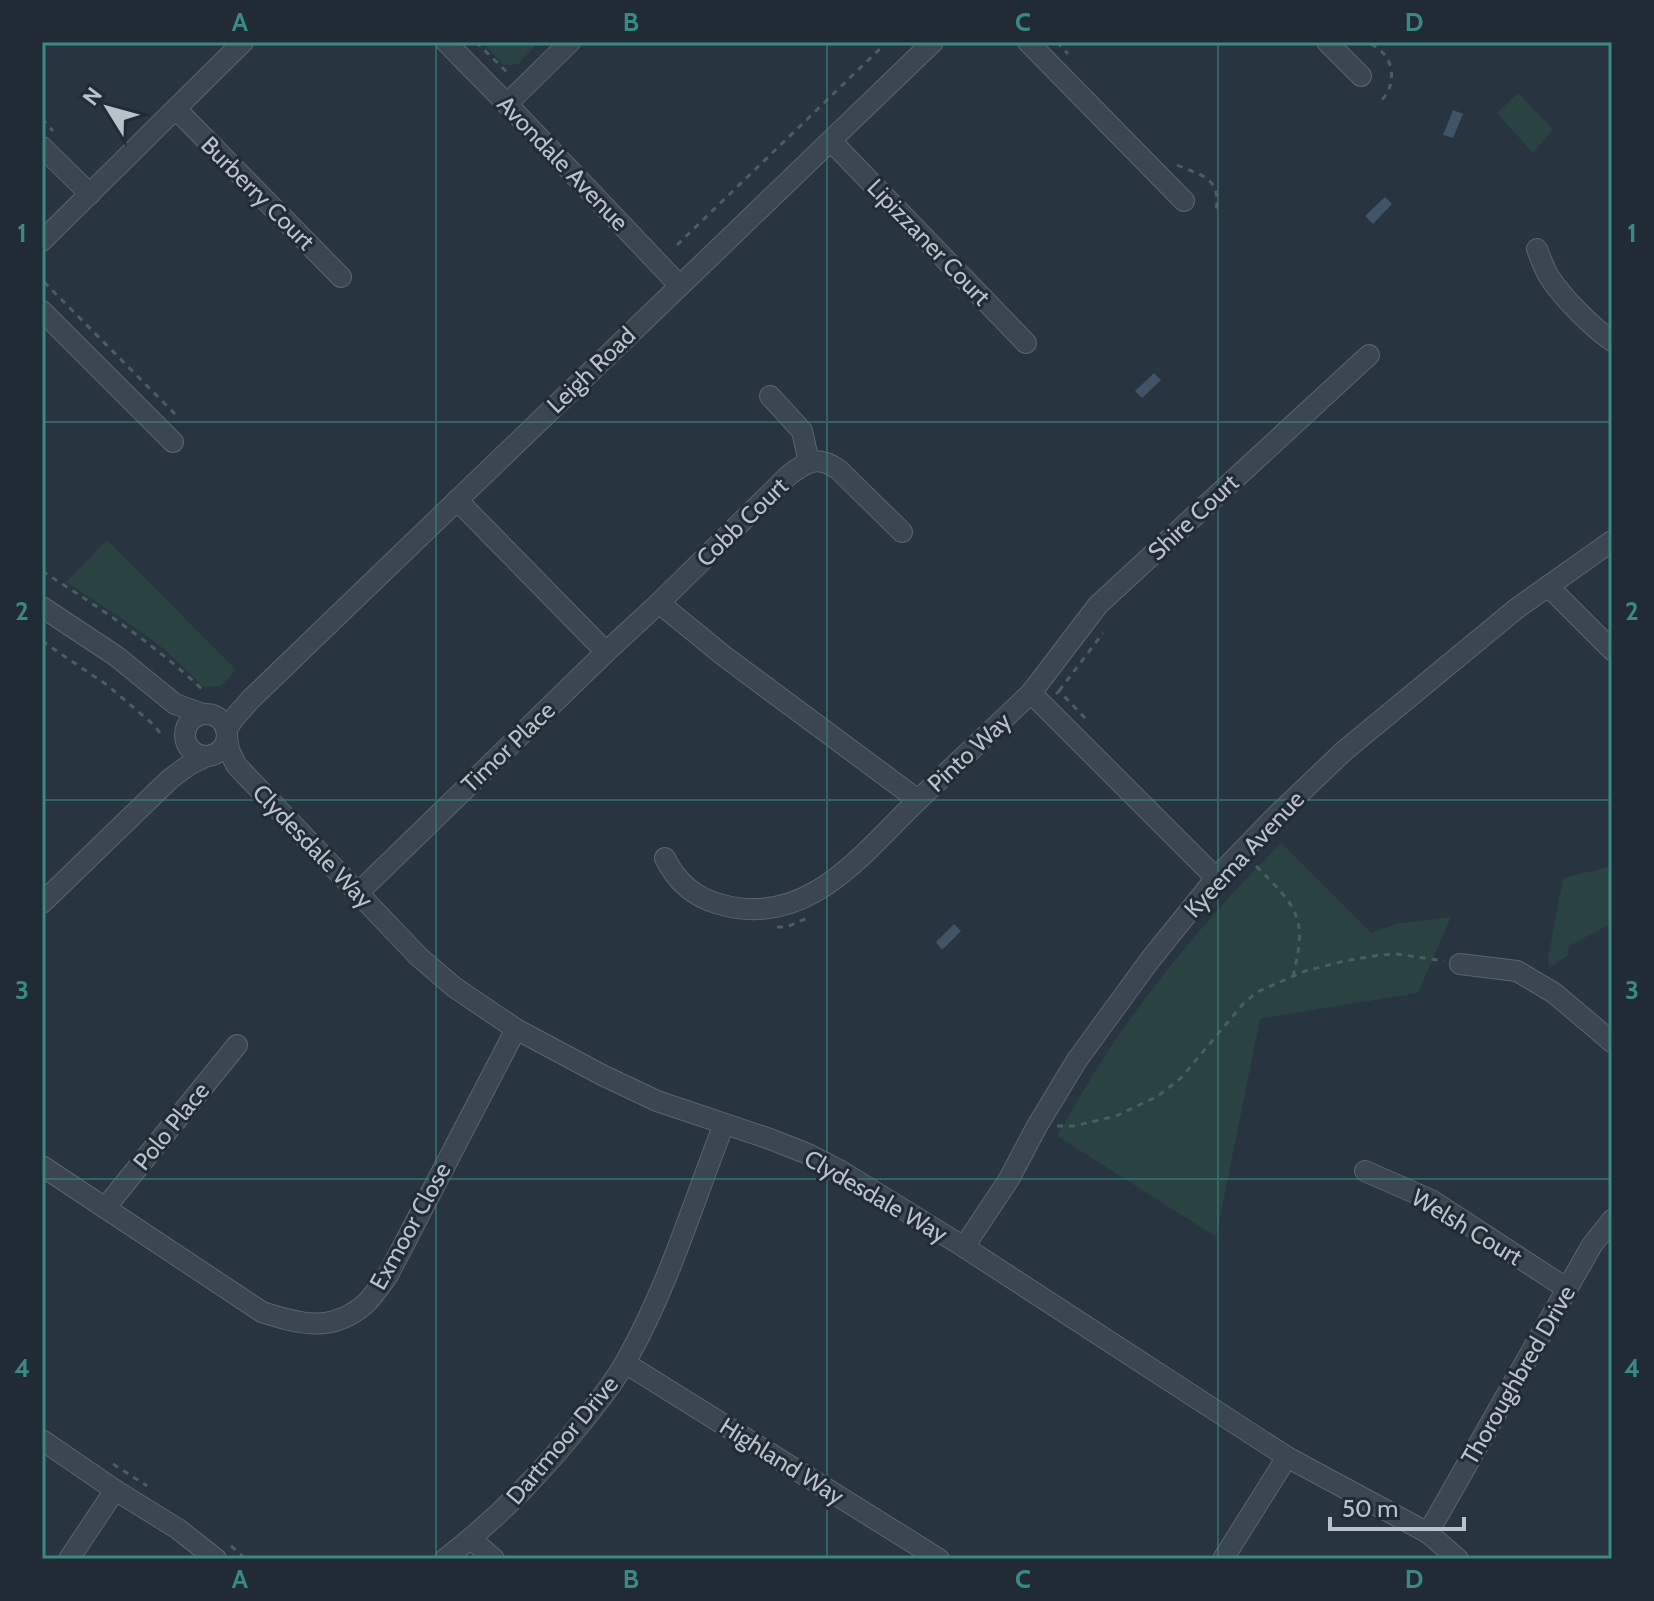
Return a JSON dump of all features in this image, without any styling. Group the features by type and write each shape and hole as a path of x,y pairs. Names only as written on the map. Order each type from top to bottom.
{"street":[{"path":"42,241 243,42"},
{"name":"Avondale Avenue","path":"446,42 679,285"},
{"path":"507,104 570,42"},
{"name":"Leigh Road","path":"227,734 235,717 251,699 933,42"},
{"path":"1028,42 1184,201"},
{"path":"1327,42 1361,76"},
{"name":"Burberry Court","path":"176,109 341,277"},
{"name":"Lipizzaner Court","path":"831,141 1026,343"},
{"path":"42,147 90,194"},
{"path":"1537,249 1555,285 1612,341"},
{"path":"42,311 173,442"},
{"name":"Shire Court","path":"1037,699 1098,605 1369,355"},
{"path":"770,396 802,431 809,462"},
{"name":"Cobb Court","path":"659,603 789,475 809,462 829,463 839,470 902,532"},
{"path":"457,500 606,652"},
{"name":"Kyeema Avenue","path":"964,1247 1009,1179 1077,1060 1159,948 1216,878 1344,751 1516,609 1612,541"},
{"path":"1548,586 1612,650"},
{"name":"Pinto Way","path":"659,603 724,656 918,800 1037,699 1216,878"},
{"name":"Timor Place","path":"358,893 659,603"},
{"path":"42,607 116,656 175,704 183,715 186,736"},
{"name":"Leigh Road","path":"206,714 227,710 251,699"},
{"name":"Clydesdale Way","path":"175,704 220,720 236,765"},
{"path":"170,779 182,759 193,719 206,714"},
{"path":"42,903 170,779 222,748 227,734"},
{"name":"Clydesdale Way","path":"186,736 194,753 223,758 236,765 419,957 454,987 516,1029 657,1101 770,1139 819,1160 887,1198 1287,1457 1428,1533 1458,1559"},
{"path":"665,858 682,883 713,903 756,911 776,908 798,902 825,887 918,800"},
{"path":"1460,964 1517,971 1554,993 1612,1042"},
{"name":"Exmoor Close","path":"42,1166 262,1312 291,1322 319,1324 345,1318 366,1303 388,1275 516,1029"},
{"name":"Polo Place","path":"105,1208 237,1045"},
{"name":"Dartmoor Drive","path":"445,1559 509,1505 555,1456 625,1363 667,1277 724,1124"},
{"name":"Welsh Court","path":"1365,1171 1431,1200 1566,1288"},
{"name":"Thoroughbred Drive","path":"1428,1533 1566,1288 1592,1245 1612,1220"},
{"name":"Highland Way","path":"625,1363 939,1559"},
{"path":"42,1440 178,1529 216,1559"},
{"path":"1223,1559 1287,1457"},
{"path":"69,1559 115,1490"},
{"path":"471,1539 494,1559"}],"path":[{"path":"476,42 510,75"},
{"path":"677,245 887,42"},
{"path":"1057,42 1068,53"},
{"path":"1359,42 1372,45 1385,54 1390,65 1393,78 1391,88 1380,102"},
{"path":"1174,164 1200,172 1209,179 1216,191 1216,211"},
{"path":"44,282 179,418"},
{"path":"42,571 124,624 203,690"},
{"path":"1037,699 1059,691 1110,623"},
{"path":"42,641 107,685 160,733"},
{"path":"1059,691 1091,724"},
{"path":"1242,852 1280,889 1295,911 1301,929 1293,976"},
{"path":"774,927 787,927 810,917"},
{"path":"1037,1126 1074,1126 1116,1116 1158,1096 1181,1078 1243,1004 1257,992 1305,971 1344,961 1397,954 1460,964"}],"green space":[{"path":"482,42 539,42 518,64 504,65"},
{"path":"1518,93 1553,129 1533,153 1497,113"},
{"path":"107,540 236,670 221,686 204,687 164,649 66,582"},
{"path":"1281,843 1371,933 1396,924 1451,917 1418,993 1260,1019 1216,1237 1057,1136 1110,1048 1155,985 1237,888"},
{"path":"1612,866 1612,923 1569,946 1568,955 1549,968 1548,958 1563,878"}],"water":[{"path":"1453,110 1463,114 1453,138 1443,135"},
{"path":"1385,197 1392,204 1373,224 1365,216"},
{"path":"1154,373 1161,380 1142,398 1135,391"},
{"path":"954,924 961,931 942,950 936,942"}]}
